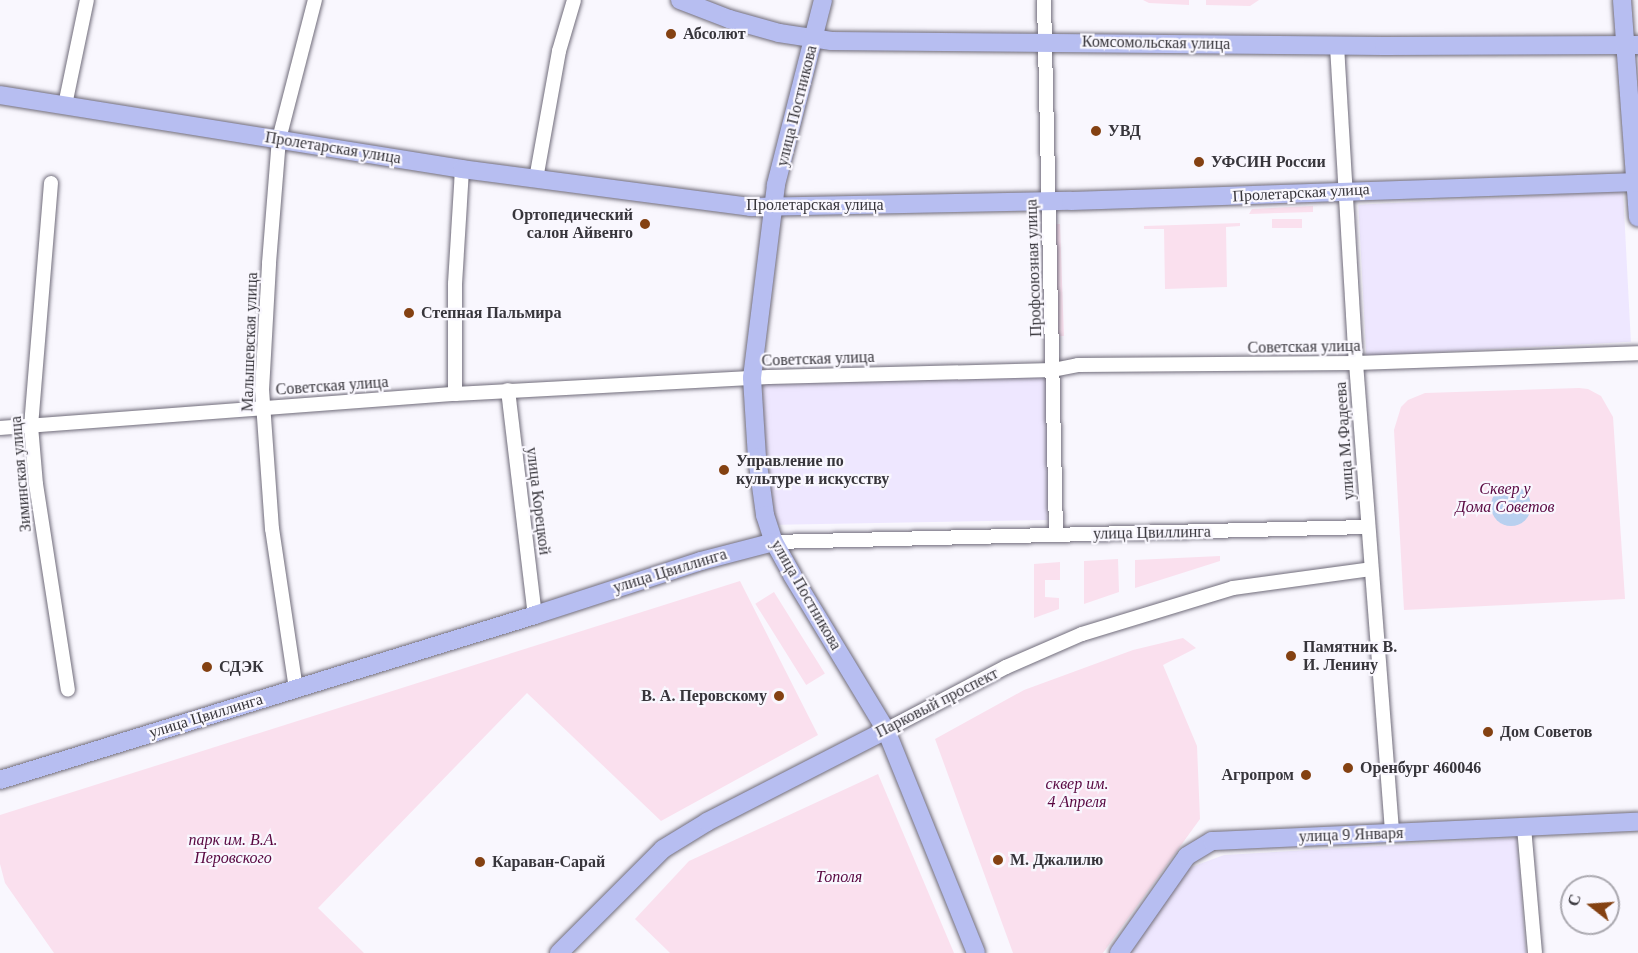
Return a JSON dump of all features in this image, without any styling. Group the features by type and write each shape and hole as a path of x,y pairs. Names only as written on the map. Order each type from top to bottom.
{"main road":[{"name":"Комсомольская улица","path":"680,0 729,19 814,39 1337,46 1632,45"},
{"name":"улица Постникова","path":"823,0 772,208 752,378 758,469 765,515 774,542 886,730 976,953"},
{"path":"1622,0 1632,45 1638,217"},
{"name":"Пролетарская улица","path":"0,95 462,169 772,208 1637,182"},
{"name":"улица Цвиллинга","path":"0,780 535,615 700,561 774,542"},
{"name":"Парковый проспект","path":"559,953 663,849 707,822 886,730"},
{"name":"улица 9 Января","path":"1119,953 1186,856 1212,841 1638,822"}],"street":[{"path":"65,105 87,0"},
{"name":"Малышевская улица","path":"296,689 272,529 263,408 269,262 279,139 315,0"},
{"path":"536,179 559,51 574,0"},
{"name":"Профсоюзная улица","path":"1044,0 1056,534"},
{"name":"улица М.Фадеева","path":"1337,46 1367,527 1382,689 1392,834"},
{"path":"455,394 455,284 462,169"},
{"name":"Зиминская улица","path":"51,183 31,426 36,484 68,690"},
{"name":"Советская улица","path":"0,428 508,390 752,378 1053,369 1078,365 1356,363 1638,353"},
{"name":"улица Корецкой","path":"508,390 535,615"},
{"name":"улица Цвиллинга","path":"774,542 1367,527"},
{"name":"Парковый проспект","path":"886,730 1045,649 1189,601 1233,588 1371,569"},
{"path":"1524,827 1535,953"}],"shaded area":[{"path":"1623,191 1631,342 1366,356 1358,205"},
{"path":"1046,376 1049,520 765,525 762,381"},
{"path":"1517,838 1526,953 1131,953 1186,869 1224,855"}],"green space":[{"path":"1143,0 1189,0 1189,5 1149,3"},
{"path":"1206,0 1259,0 1250,6 1206,5"},
{"path":"1313,206 1313,212 1249,214 1252,209"},
{"path":"1272,219 1302,219 1302,228 1272,228"},
{"path":"1240,223 1240,226 1226,227 1227,287 1165,289 1164,229 1144,229 1144,226"},
{"path":"1052,224 1060,224 1064,336 1056,336"},
{"name":"Сквер у Дома Советов","path":"1588,389 1601,396 1613,417 1625,599 1404,610 1394,430 1401,407 1408,400 1425,393"},
{"path":"1220,556 1220,561 1135,588 1135,560"},
{"path":"1118,559 1119,592 1084,604 1084,561"},
{"path":"1060,562 1060,580 1045,580 1045,597 1059,598 1059,609 1034,618 1034,564"},
{"name":"парк им. В.А. Перовского","path":"740,581 818,735 661,821 527,693 318,908 364,953 54,953 5,883 0,864 0,815"},
{"path":"774,592 825,673 806,685 755,604"},
{"name":"сквер им. 4 Апреля","path":"1183,638 1196,648 1163,665 1197,746 1200,819 1103,953 1013,953 935,739 1024,690 1133,650"},
{"name":"Тополя","path":"878,774 954,953 670,953 635,919 689,861"}],"water":[{"path":"1511,486 1525,492 1531,506 1525,520 1511,526 1497,520 1491,506 1497,492"}],"place":[{"name":"Абсолют","path":"671,34"},
{"name":"УВД","path":"1096,131"},
{"name":"УФСИН России","path":"1199,162"},
{"name":"Ортопедический салон Айвенго","path":"645,224"},
{"name":"Степная Пальмира","path":"409,313"},
{"name":"Управление по культуре и искусству","path":"724,470"},
{"name":"Памятник В. И. Ленину","path":"1291,656"},
{"name":"СДЭК","path":"207,667"},
{"name":"В. А. Перовскому","path":"779,696"},
{"name":"Дом Советов","path":"1488,732"},
{"name":"Оренбург 460046","path":"1348,768"},
{"name":"Агропром","path":"1306,775"},
{"name":"М. Джалилю","path":"998,860"},
{"name":"Караван-Сарай","path":"480,862"}]}
